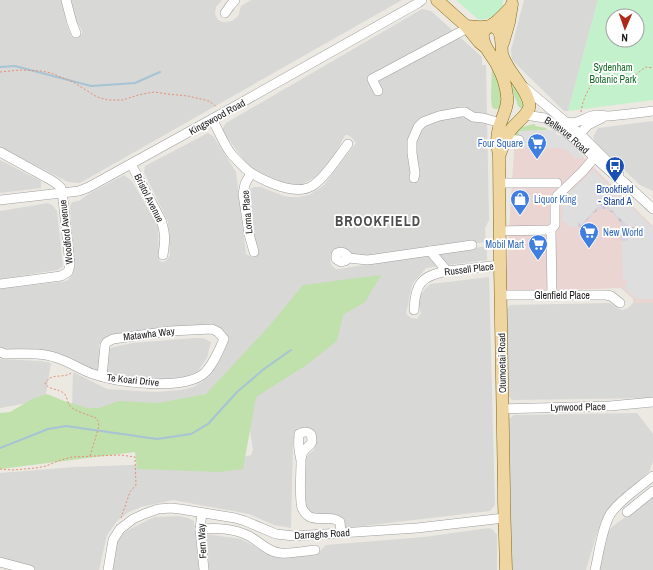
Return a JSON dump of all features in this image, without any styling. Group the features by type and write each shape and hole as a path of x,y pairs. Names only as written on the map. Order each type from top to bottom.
{"main road":[{"path":"437,0 466,26 494,58 501,73 511,106 518,113 524,115 529,108 529,101 521,84 505,63 500,33 496,28 490,26 466,26"},
{"path":"485,47 484,31 497,22 512,3"},
{"path":"502,46 510,22 512,3"},
{"name":"Otumoetai Road","path":"506,570 500,295 500,155 497,147 497,138 508,98"},
{"name":"Otumoetai Road","path":"500,155 511,130 524,115"}],"street":[{"path":"66,0 72,24 76,33"},
{"path":"225,13 236,0"},
{"name":"Kingswood Road","path":"0,200 83,190 223,114 422,0"},
{"path":"378,91 372,79 462,31 466,26"},
{"name":"Bellevue Road","path":"521,84 565,122 617,171 624,182"},
{"path":"576,132 607,116 653,111"},
{"path":"414,178 415,173 412,141 418,127 423,122 439,116 465,112 473,117 501,123"},
{"name":"Bellevue Road","path":"524,115 545,118 563,129 576,132 594,158 624,182 653,209"},
{"path":"212,119 232,154 244,167 251,173 265,180 287,188 302,189 313,186 324,176 348,144"},
{"path":"506,139 519,140"},
{"path":"0,152 51,180 57,184 62,193"},
{"path":"552,295 551,230 555,225 555,201 557,196 585,173 594,158"},
{"name":"Bristol Avenue","path":"131,164 162,220 165,239 163,255"},
{"name":"Lorna Place","path":"251,173 245,184 243,194 249,234 254,252"},
{"path":"500,183 557,183"},
{"name":"Woodford Avenue","path":"0,284 56,277 65,275 68,272 70,268 70,259 62,193"},
{"path":"500,231 551,230"},
{"path":"349,258 367,260 472,245"},
{"path":"430,252 447,271"},
{"name":"Russell Place","path":"414,310 417,289 426,278 447,271 500,265"},
{"name":"Glenfield Place","path":"500,295 606,295 611,296 620,303"},
{"name":"Matawha Way","path":"102,377 105,345 113,339 170,331 212,329 218,332 224,339"},
{"name":"Te Koari Drive","path":"0,352 5,354 47,355 72,364 92,374 112,380 158,384 178,383 201,376 207,371 224,339"},
{"path":"650,402 653,412"},
{"name":"Lynwood Place","path":"503,409 610,406 650,402"},
{"path":"301,459 302,509 305,514 314,518 332,518 338,520 340,522 341,533"},
{"path":"595,570 605,526 611,514 620,504 653,476"},
{"path":"627,512 653,491"},
{"name":"Darraghs Road","path":"108,570 113,540 120,529 144,514 164,509 180,509 236,518 269,532 284,536 417,528 504,518"},
{"name":"Fern Way","path":"202,513 200,529 204,570"},
{"path":"200,529 217,528 241,532 250,536 263,546 280,554 315,550"},
{"path":"0,562 30,570"}],"path":[{"path":"581,114 587,91 600,75 612,79 625,79 632,78 646,67 653,68"},
{"path":"0,72 20,70 51,73 73,82 97,97 108,100 123,100 154,92 188,96 209,101 220,109 223,114"},
{"path":"72,364 71,373 68,375 52,377 46,384 50,388 63,392 72,408 96,418 98,421 99,426 90,456"},
{"path":"0,469 13,470 36,468 72,457 122,455 135,457 136,485 130,492 120,520"}],"shaded area":[{"path":"0,0 62,0 67,26 72,37 79,37 82,34 82,30 74,19 69,0 222,0 216,7 215,14 218,20 223,22 232,21 238,16 241,6 251,0 402,0 80,183 66,181 0,147"},
{"path":"524,0 598,0 568,111 564,111 512,60 511,50"},
{"path":"422,9 431,11 482,57 482,65 486,65 489,220 485,228 486,242 352,260 333,254 330,260 332,266 339,269 487,246 487,260 426,268 413,283 406,314 411,318 417,319 421,313 418,304 421,294 431,284 489,277 495,505 490,511 346,528 341,519 313,516 306,512 305,460 314,450 315,445 308,435 294,439 293,441 291,528 274,525 249,514 173,500 141,507 129,512 117,521 107,535 99,570 36,570 0,560 0,473 75,467 159,464 212,465 251,455 253,450 246,405 165,419 72,407 73,372 107,389 155,392 181,390 193,387 202,382 211,373 223,352 226,339 211,330 104,339 99,345 99,372 63,358 0,349 0,289 67,281 73,274 74,268 70,206 72,202 79,201 90,193 124,175 132,181 158,226 159,260 162,262 166,261 170,255 168,222 144,172 145,166 208,133 213,136 236,172 246,254 252,257 256,252 248,192 250,189 254,187 261,187 290,197 309,195 324,185 356,143 348,135 345,135 335,154 317,176 303,184 285,184 254,171 247,164 223,132 223,128 226,123"},
{"path":"653,121 653,191 640,185 595,142 593,137 598,128"},
{"path":"522,130 549,131 566,140 653,226 653,303 633,303 633,299 621,288 505,292 515,136"},
{"path":"556,130 556,135 563,136 584,157 576,159 562,148 519,148 519,131"},
{"path":"0,160 41,181 41,188 0,193"},
{"path":"593,170 653,228 653,299 636,299 624,288 627,284 627,280 623,280 622,242 627,241 626,237 634,229 636,230 633,226 631,229 601,200 603,198 599,201 601,203 581,225 578,222 577,227 567,227 567,222 562,221 562,200"},
{"path":"603,197 601,200 631,229 633,226 637,231 633,229 626,237 628,240 621,241 621,223 614,216 614,213 608,209 597,210 587,220 585,226 577,227 578,222 581,225 601,204 598,201"},
{"path":"48,203 57,211 63,266 58,270 0,279 0,211"},
{"path":"610,303 623,310 628,308 633,303 653,303 653,398 512,400 508,395 506,310 510,305"},
{"path":"203,338 211,342 207,358 198,371 185,377 146,382 107,375 107,351 110,348 132,343"},
{"path":"0,359 41,361 51,363 45,400 0,408"},
{"path":"637,413 653,434 653,461 649,472 607,511 597,533 586,570 512,570 509,419 514,415"},
{"path":"653,496 653,570 597,570 608,532 612,527"},
{"path":"178,516 194,521 199,570 111,570 116,543 122,534 154,517"},
{"path":"489,528 497,535 497,570 209,570 206,534 241,539 280,558 316,555 326,545 424,537"}],"green space":[{"path":"456,0 503,0 503,4 501,10 491,18 478,19"},
{"name":"Sydenham Botanic Park","path":"598,0 653,0 653,100 568,111"},
{"path":"492,65 499,79 502,99 501,109 494,109 492,107"},
{"path":"507,75 526,103 523,110 518,106"},
{"path":"534,124 536,126 546,128 547,130 519,131 519,138 516,138 516,132 522,127"},
{"path":"381,275 365,302 343,315 337,341 305,366 256,397 243,469 219,472 137,469 135,452 0,469 0,413 10,412 32,399 47,394 87,408 99,408 119,401 158,403 206,394 271,324 303,285"}],"waterway":[{"path":"0,67 15,66 91,86 135,83 160,72"},
{"path":"0,448 48,429 66,426 157,439 191,434 208,424 237,392 264,369 291,350"}],"place":[{"name":"Four Square","path":"537,160"},
{"name":"Brookfield - Stand A","path":"615,183"},
{"name":"Liquor King","path":"520,216"},
{"name":"New World","path":"589,249"},
{"name":"Mobil Mart","path":"538,261"}],"district":[{"name":"BROOKFIELD","path":"378,221"}]}
